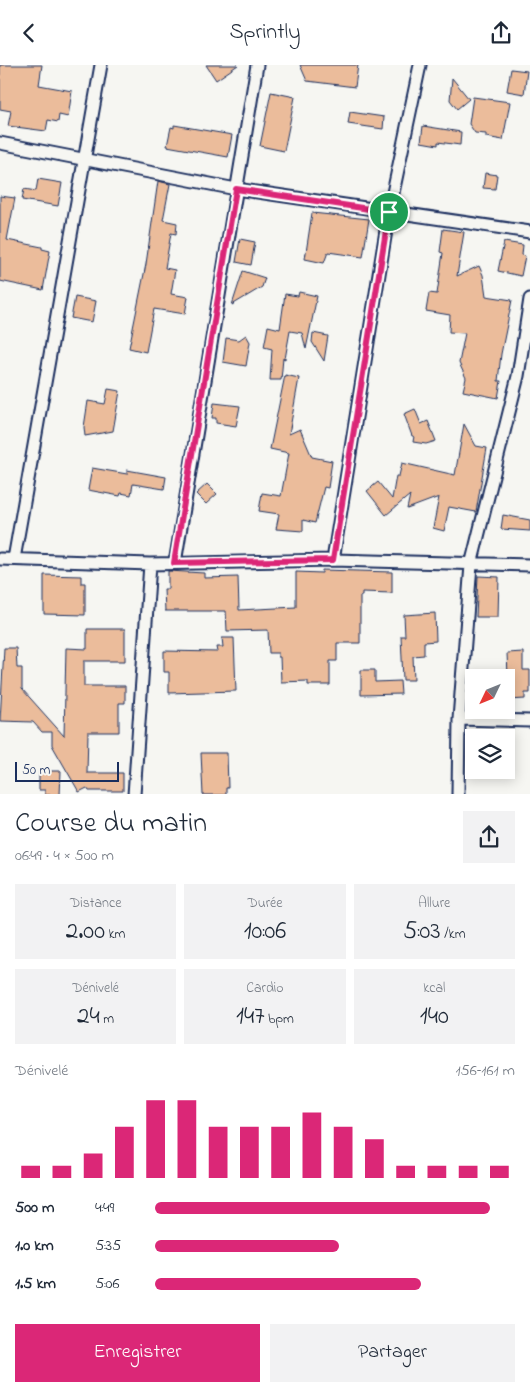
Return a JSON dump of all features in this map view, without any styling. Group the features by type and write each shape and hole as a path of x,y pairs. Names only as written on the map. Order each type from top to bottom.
{"street":[{"path":"14,559 101,65"},
{"path":"174,563 257,65"},
{"path":"333,560 389,212 420,65"},
{"path":"0,143 236,189 530,232"},
{"path":"458,794 459,719 471,565 518,376 530,299"},
{"path":"0,559 150,564 333,560 530,565"},
{"path":"134,794 150,564"},
{"path":"459,719 530,721"}],"building":[{"path":"0,65 42,65 39,85 72,91 68,117 59,115 58,122 48,120 46,131 8,126 11,111 0,109"},
{"path":"206,65 238,65 216,80"},
{"path":"300,65 358,65 355,87 307,81"},
{"path":"511,69 527,71 524,94 507,91"},
{"path":"452,78 469,99 457,109 450,100"},
{"path":"271,92 295,97 284,151 260,146"},
{"path":"473,97 510,102 503,140 486,137 486,134 475,133 469,124"},
{"path":"350,112 384,117 383,129 348,124"},
{"path":"174,125 232,135 228,157 167,146 171,127 174,128"},
{"path":"423,126 461,132 460,145 438,142 438,145 421,142"},
{"path":"485,173 497,175 495,189 483,188"},
{"path":"38,179 62,183 58,206 22,200 24,189 36,191"},
{"path":"158,181 170,184 163,220 177,223 176,234 171,233 165,268 175,270 171,294 188,297 185,314 154,309 146,352 129,348 146,264"},
{"path":"0,196 15,198 7,240 42,247 42,249 50,251 43,290 0,281"},
{"path":"312,213 369,219 363,257 328,252 324,263 305,259"},
{"path":"443,229 464,232 457,276 479,266 483,275 486,296 512,300 501,354 498,381 501,381 498,398 463,391 466,378 459,363 465,333 449,332 450,315 426,311 429,293 437,294 443,253 440,252"},
{"path":"240,239 255,242 251,265 236,262"},
{"path":"504,242 523,245 522,255 525,256 521,276 498,271"},
{"path":"243,271 265,278 262,287 232,305"},
{"path":"299,292 317,296 306,349 302,333 290,331 285,359 283,358 281,380 270,380 272,349 264,347 268,326 280,329 285,294 298,296"},
{"path":"75,297 96,301 92,322 71,318"},
{"path":"313,333 328,336 324,361 312,342"},
{"path":"246,335 250,342 246,366 223,362 226,338 239,340"},
{"path":"285,375 299,378 289,434 300,429 312,457 332,461 328,488 324,487 315,523 303,520 303,531 276,529 279,514 259,511 262,493 281,496 289,453 270,449"},
{"path":"108,389 120,391 113,431 85,436 84,427 88,401 105,404"},
{"path":"214,403 240,406 236,426 216,423 216,418 212,418"},
{"path":"415,409 421,424 428,421 436,441 426,444 413,442 414,436 412,436 404,414"},
{"path":"464,424 476,446 487,448 476,512 449,507 444,531 433,528 439,497 407,509 410,495 386,515 367,491 378,482 392,499 396,476 399,476 402,463 455,475"},
{"path":"92,468 127,474 127,470 166,477 164,489 133,484 131,495 121,493 120,496 88,490"},
{"path":"207,484 217,494 206,504 196,494"},
{"path":"503,515 530,520 530,531 501,529"},
{"path":"322,570 392,572 392,593 362,592 362,596 360,596 360,643 337,643 337,661 330,661 330,685 308,685 308,681 281,682 280,657 278,657 278,653 269,653 268,630 227,631 226,611 165,611 164,589 168,589 168,571 204,573 204,578 238,577 239,610 296,607 296,572 322,573"},
{"path":"44,575 81,576 81,583 85,583 85,615 44,614"},
{"path":"478,576 499,577 498,617 476,617"},
{"path":"435,613 436,641 424,642 424,655 413,656 414,680 403,680 401,636 405,636 404,615"},
{"path":"87,629 125,629 125,661 84,661 84,686 125,686 125,703 119,703 119,732 88,732 87,773 123,773 123,791 89,791 87,788 79,792 52,745 52,732 42,732 33,722 0,721 4,648 16,648 17,668 22,668 22,689 64,736 66,648 87,649"},
{"path":"222,638 234,638 236,691 169,693 169,672 164,672 164,651 218,652 217,647 223,647"},
{"path":"523,652 523,670 530,670 530,693 525,693 525,699 515,700 515,669 508,669 507,653"},
{"path":"361,670 375,670 375,682 400,681 401,694 361,695"},
{"path":"201,753 227,753 228,788 226,788 226,794 203,794"},
{"path":"39,771 61,771 60,794 45,794 45,790 39,790"}],"route":[{"path":"236,189 389,212 333,560 174,563 236,189"}]}
